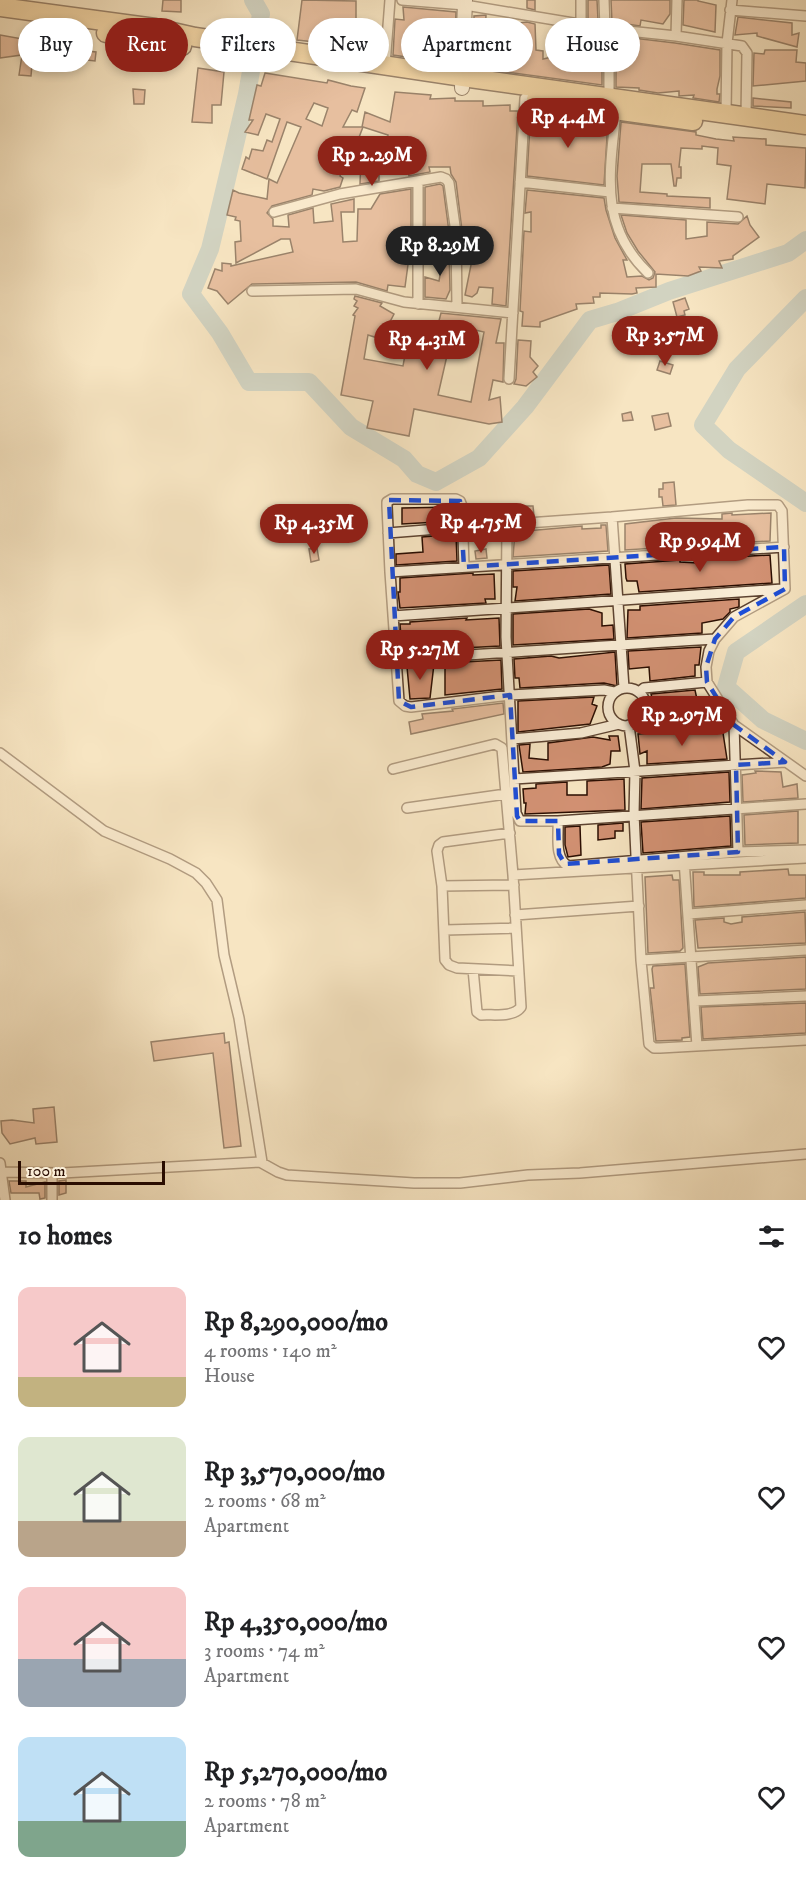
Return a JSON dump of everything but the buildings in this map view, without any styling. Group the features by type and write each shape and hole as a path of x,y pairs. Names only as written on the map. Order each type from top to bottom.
{"highway":[{"path":"0,6 155,28 195,42"},
{"path":"0,19 195,42 306,58 463,83 613,103 806,136"},
{"path":"389,66 525,98 726,113 806,124"}],"street":[{"path":"389,18 390,0"},
{"path":"402,0 465,3 545,18"},
{"path":"581,0 581,18"},
{"path":"604,0 606,18"},
{"path":"676,36 677,0"},
{"path":"463,83 465,3"},
{"path":"726,113 727,44 731,5 806,16"},
{"path":"640,32 742,46 747,53 746,116"},
{"path":"610,72 613,103 610,192 614,222 631,254 648,273"},
{"path":"509,379 525,98"},
{"path":"274,212 340,194 441,177 446,179 449,183 456,233 457,307"},
{"path":"418,182 418,304"},
{"path":"520,182 610,192"},
{"path":"612,208 738,217"},
{"path":"252,291 356,289 388,299 418,304 513,313"},
{"path":"464,567 460,501 456,499 392,499 387,502 399,701 405,706 510,695 604,690 614,693"},
{"path":"785,589 782,511 774,503 510,525 507,531 505,609 516,813 520,821 558,821 806,804"},
{"path":"612,516 624,688"},
{"path":"388,532 463,527"},
{"path":"390,572 784,547"},
{"path":"393,616 785,589"},
{"path":"785,589 734,617 715,639 709,651 706,667 707,682 733,723 806,776"},
{"path":"395,659 507,654 715,639"},
{"path":"639,692 645,688 707,682"},
{"path":"512,738 581,734 628,724 643,717 645,701 639,692 624,688 614,693 608,707 611,717 628,724 660,726 733,723"},
{"path":"733,723 738,852"},
{"path":"628,724 634,771 641,960 651,1047 806,1040"},
{"path":"393,769 495,744 502,748 514,885 521,1007 519,1011 511,1014 481,1015 476,1008 473,969"},
{"path":"0,753 105,831 184,865 201,878 213,893 217,900 224,955 239,1018 258,1162"},
{"path":"514,779 785,762"},
{"path":"407,808 506,794"},
{"path":"558,821 559,854 568,866 637,864"},
{"path":"518,971 457,968 449,965 445,960 442,886 437,851 443,842 510,830 546,827"},
{"path":"684,861 738,852 806,850"},
{"path":"513,875 684,861 806,858"},
{"path":"684,861 697,1046"},
{"path":"442,886 514,885"},
{"path":"689,915 806,905"},
{"path":"515,915 639,906"},
{"path":"445,930 515,928"},
{"path":"641,960 806,950"},
{"path":"695,1000 806,996"},
{"path":"5,1200 1,1169 52,1173 258,1162 287,1174 414,1183 460,1183 528,1175 806,1154"},
{"path":"52,1173 52,1200"}],"highlighted area":[{"path":"389,500 460,501 464,567 784,547 785,589 734,617 715,639 706,667 707,682 734,725 785,762 736,765 738,852 565,864 559,854 558,821 520,821 517,816 510,695 411,707 399,701"}],"waterway":[{"path":"253,0 261,14 247,94 210,249 191,294 220,333 249,382 309,382 351,427 404,459 417,474 436,482 479,458 525,407 590,320 669,291 788,253 806,240"},
{"path":"806,298 737,369 703,425 729,450 806,503"},
{"path":"806,604 736,652 726,687 763,720 806,741"}]}
